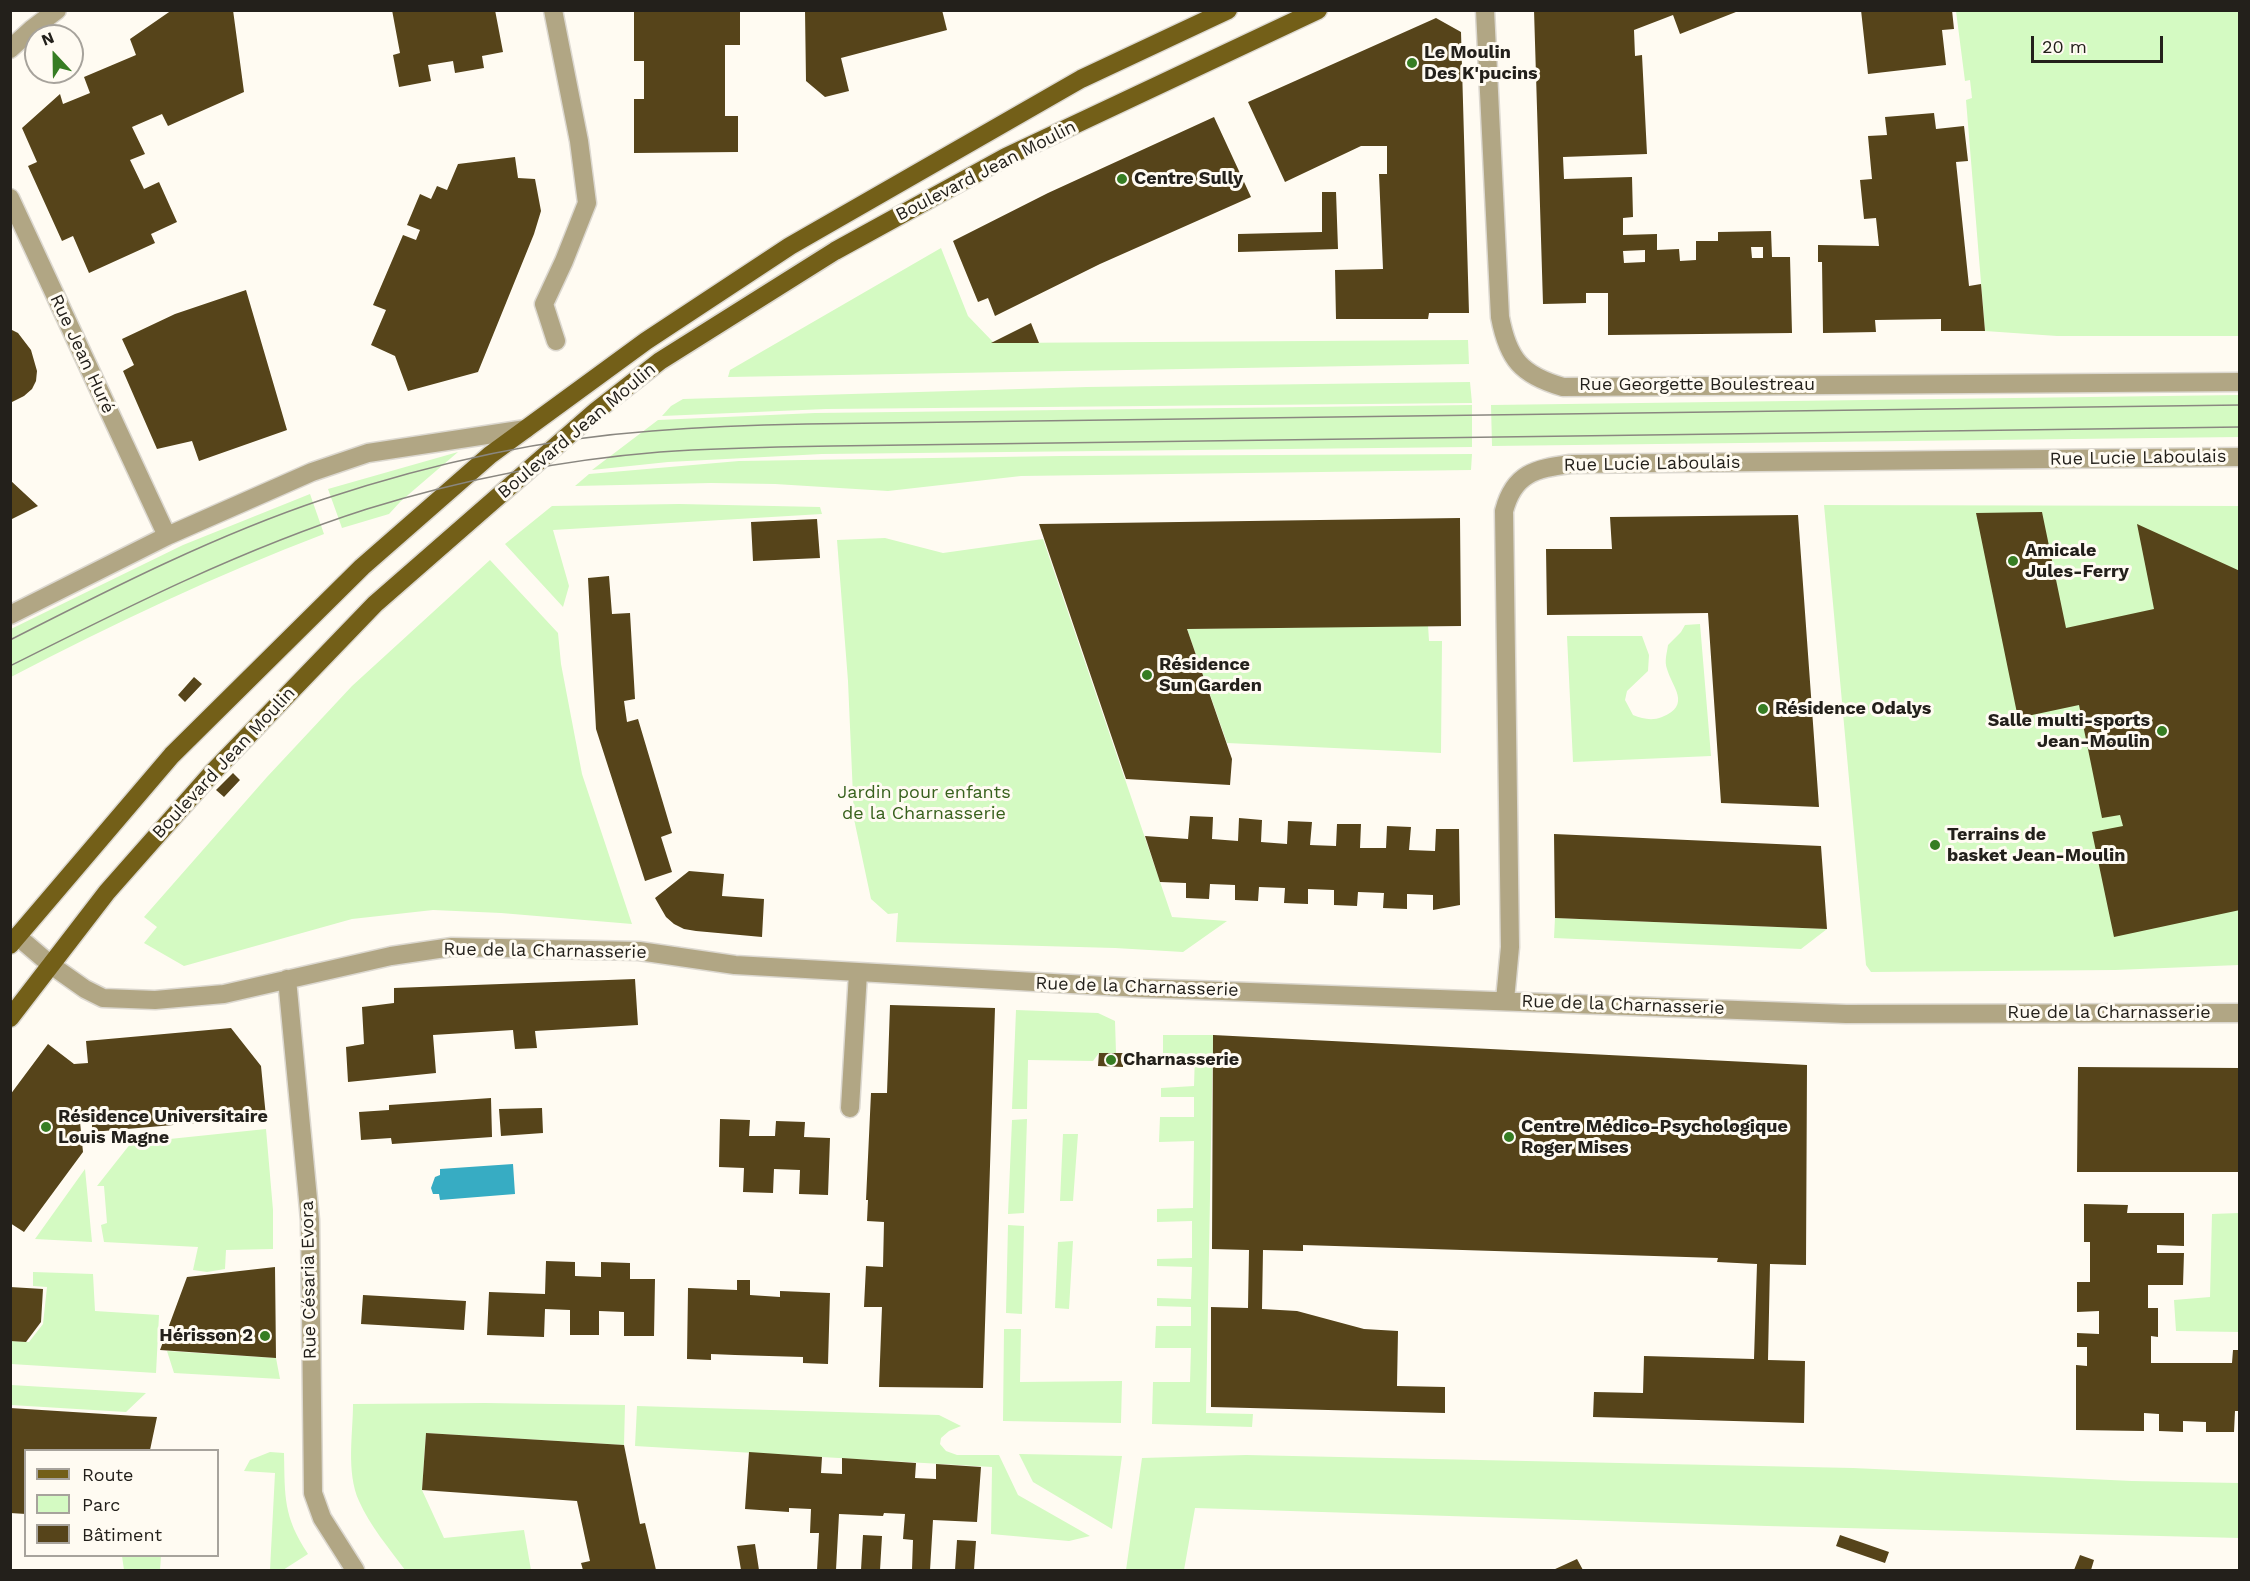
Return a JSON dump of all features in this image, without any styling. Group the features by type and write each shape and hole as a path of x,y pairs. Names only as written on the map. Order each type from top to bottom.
{"main road":[{"name":"Boulevard Jean Moulin","path":"14,940 172,755 362,567 490,455 646,341 790,246 1081,79 1228,10"},
{"name":"Boulevard Jean Moulin","path":"10,1018 106,892 213,772 386,592 596,411 660,361 835,251 1006,157 1318,10"}],"street":[{"path":"10,49 57,10"},
{"path":"553,10 579,141 587,203 544,304 556,341"},
{"name":"Rue Georgette Boulestreau","path":"1485,10 1500,317 1512,355 1532,375 1563,387 2240,382"},
{"name":"Rue Jean Huré","path":"10,198 167,536"},
{"path":"10,615 167,536 312,472 368,453 525,429"},
{"name":"Rue Lucie Laboulais","path":"1505,1000 1509,938 1504,511 1511,492 1524,476 1534,470 1570,464 2240,457"},
{"name":"Rue de la Charnasserie","path":"14,940 85,989 103,998 155,1000 224,994 391,956 452,947 639,951 735,965 1141,988 1846,1014 2240,1013"},
{"path":"850,1108 858,973"},
{"name":"Rue Césaria Evora","path":"287,979 310,1220 313,1493 322,1518 355,1570"}],"green space":[{"path":"1956,11 2239,11 2239,336 2057,336 1985,331 1966,100 1972,98 1970,80 1965,81"},
{"path":"941,248 968,316 994,343 1468,340 1469,364 728,377 730,370"},
{"path":"1470,382 1472,403 826,409 662,416 671,406 683,399 1087,387"},
{"path":"2239,395 2239,437 1492,446 1491,405"},
{"path":"1472,405 1472,447 822,454 668,462 592,470 658,420 815,413"},
{"path":"458,452 389,514 342,528 328,489"},
{"path":"1472,454 1471,470 1021,476 888,491 775,484 575,486 589,474 739,461 1061,456"},
{"path":"310,494 324,534 165,601 11,677 11,629 183,545"},
{"path":"679,504 820,507 822,514 553,530 569,586 563,607 505,544 552,506"},
{"path":"1824,505 2239,506 2239,965 2115,970 1871,972 1866,965"},
{"name":"Jardin pour enfants de la Charnasserie","path":"885,538 943,553 1043,539 1172,917 1227,921 1183,952 896,942 898,913 888,914 871,899 854,819 848,681 837,540"},
{"path":"490,560 558,633 561,664 582,774 632,924 433,910 352,919 184,966 144,943 157,927 144,917 267,777 352,686"},
{"path":"1700,624 1711,756 1573,762 1567,636 1642,636 1649,655 1648,671 1627,691 1625,700 1633,715 1655,719 1671,712 1678,701 1676,689 1666,666 1668,645 1685,625"},
{"path":"1428,625 1429,641 1442,641 1441,753 1227,743 1187,629"},
{"path":"1555,918 1827,929 1801,949 1554,938"},
{"path":"1016,1010 1098,1013 1115,1021 1116,1053 1099,1053 1093,1061 1028,1060 1027,1109 1012,1109"},
{"path":"1163,1035 1213,1035 1206,1413 1253,1414 1252,1427 1152,1424 1153,1382 1190,1382 1191,1348 1155,1348 1156,1326 1191,1326 1191,1307 1157,1306 1157,1298 1191,1299 1192,1267 1157,1266 1157,1259 1192,1258 1192,1221 1157,1222 1157,1209 1193,1208 1194,1141 1159,1142 1160,1117 1194,1117 1194,1097 1161,1097 1161,1088 1194,1086 1195,1054 1163,1054"},
{"path":"1027,1119 1024,1213 1008,1214 1012,1120"},
{"path":"266,1129 273,1210 273,1249 226,1250 225,1269 207,1272 193,1270 198,1247 104,1242 101,1225 107,1223 104,1186 97,1186 131,1143"},
{"path":"1063,1134 1078,1134 1073,1201 1060,1201"},
{"path":"85,1169 92,1242 35,1239"},
{"path":"2239,1213 2239,1332 2176,1331 2174,1300 2210,1297 2212,1214"},
{"path":"1008,1225 1024,1226 1022,1314 1006,1313"},
{"path":"1073,1241 1069,1309 1055,1308 1058,1242"},
{"path":"33,1272 93,1274 95,1311 159,1315 156,1373 11,1364 10,1341 29,1342 43,1324 47,1287 33,1286"},
{"path":"1004,1329 1021,1329 1020,1382 1122,1381 1121,1423 1003,1421"},
{"path":"167,1351 276,1358 280,1379 174,1373"},
{"path":"10,1385 146,1393 126,1412 11,1405"},
{"path":"353,1404 625,1405 624,1445 426,1433 422,1490 444,1538 524,1530 531,1570 405,1570 380,1537 355,1490 351,1465"},
{"path":"637,1406 939,1415 961,1426 949,1431 941,1438 940,1444 946,1451 957,1455 999,1455 1018,1495 1090,1536 1069,1541 991,1534 992,1467 635,1446"},
{"path":"270,1452 284,1453 287,1506 294,1528 308,1554 283,1570 270,1570 275,1473 244,1471 250,1460"},
{"path":"1019,1454 1122,1456 1112,1529 1033,1482"},
{"path":"1246,1455 1853,1468 2132,1481 2239,1483 2239,1538 1195,1508 1184,1570 1126,1570 1142,1458"},
{"path":"122,1557 161,1557 160,1570 124,1570"}],"water":[{"path":"513,1164 515,1194 440,1200 439,1194 433,1194 431,1188 435,1177 440,1175 440,1169"}],"building":[{"path":"172,10 233,10 244,92 168,126 162,114 132,127 145,154 130,160 144,189 159,182 177,222 151,234 155,243 89,273 73,236 62,241 28,166 37,162 22,128 60,94 63,104 90,93 84,77 136,55 130,39"},
{"path":"392,10 495,10 503,52 482,56 484,68 455,73 453,61 428,65 431,81 399,87 393,55 400,53"},
{"path":"634,10 740,10 740,45 725,45 725,116 738,116 738,152 634,153 634,99 644,99 644,61 634,61"},
{"path":"805,10 942,10 947,30 841,58 849,91 825,97 806,81"},
{"path":"1534,10 1741,10 1680,34 1673,15 1634,30 1635,56 1642,55 1647,154 1563,157 1564,179 1632,177 1633,217 1623,218 1623,235 1657,234 1657,250 1679,249 1680,261 1696,260 1696,241 1718,241 1718,232 1771,231 1772,257 1790,257 1792,333 1608,335 1608,293 1586,293 1586,303 1543,304","holes":["1751,247 1763,247 1763,258 1752,258","1645,250 1645,262 1624,263 1623,251"]},
{"path":"1861,10 1952,10 1954,29 1942,30 1946,65 1868,74"},
{"path":"1436,18 1461,32 1469,313 1429,313 1428,319 1336,319 1335,270 1383,269 1379,174 1387,174 1387,146 1361,146 1285,182 1248,102"},
{"path":"1934,113 1936,129 1964,126 1968,161 1956,162 1969,286 1981,284 1985,331 1941,331 1941,319 1875,320 1876,332 1823,333 1822,262 1818,262 1818,245 1879,246 1876,218 1864,219 1860,180 1872,179 1868,136 1887,135 1885,117"},
{"path":"1214,117 1251,197 1100,264 995,316 988,298 978,302 953,241 1048,193"},
{"path":"515,157 518,178 535,179 541,211 534,234 478,372 408,391 395,356 371,345 386,310 373,305 403,235 416,240 420,230 407,225 420,194 431,199 437,186 447,190 458,164"},
{"path":"1322,192 1336,192 1338,249 1238,252 1238,234 1322,232"},
{"path":"246,290 287,430 199,461 192,441 157,449 123,371 134,365 122,339 175,314"},
{"path":"1031,323 1039,343 991,343"},
{"path":"10,329 18,333 31,350 37,371 32,389 10,403"},
{"path":"10,480 38,506 10,520"},
{"name":"Salle multi-sports Jean-Moulin","path":"2042,512 2066,628 2154,609 2137,524 2240,571 2240,910 2114,937 2092,832 2123,826 2120,815 2102,818 2079,705 2018,718 1976,513"},
{"name":"Résidence Odalys","path":"1798,515 1819,807 1721,803 1708,613 1547,615 1546,549 1612,549 1610,517"},
{"name":"Résidence Sun Garden","path":"1460,518 1461,626 1187,629 1232,759 1230,785 1126,779 1039,524"},
{"path":"817,519 820,558 753,561 751,522"},
{"path":"609,576 612,614 630,613 635,699 624,701 627,722 638,719 672,833 661,837 672,872 645,881 596,729 588,578"},
{"path":"194,677 202,684 185,702 178,695"},
{"path":"233,773 240,780 224,797 216,790"},
{"path":"1190,816 1213,817 1212,839 1238,841 1239,818 1262,820 1261,842 1287,844 1288,821 1312,822 1310,845 1336,846 1337,824 1361,824 1360,848 1386,848 1387,826 1411,827 1409,850 1435,851 1436,829 1459,829 1460,905 1433,910 1433,895 1407,894 1407,909 1383,908 1384,893 1358,892 1357,906 1334,905 1334,890 1308,889 1308,904 1284,903 1285,888 1259,887 1258,901 1235,900 1235,885 1210,884 1209,899 1186,898 1186,883 1160,882 1145,836 1188,839"},
{"path":"1554,834 1821,846 1827,929 1555,918"},
{"path":"689,871 724,874 722,896 764,899 762,937 684,929 666,917 655,898"},
{"path":"635,979 638,1025 535,1031 537,1048 515,1049 513,1030 433,1035 436,1073 348,1082 346,1047 364,1044 362,1007 394,1003 394,988"},
{"path":"890,1005 995,1008 983,1388 879,1387 882,1307 864,1307 866,1266 883,1267 884,1222 867,1221 868,1200 866,1200 871,1093 887,1093"},
{"name":"Résidence Universitaire Louis Magne","path":"231,1028 261,1066 266,1117 92,1132 92,1120 80,1122 83,1152 24,1232 10,1223 10,1095 48,1044 74,1064 88,1063 86,1041"},
{"name":"Centre Médico-Psychologique Roger Mises","path":"1213,1035 1807,1065 1806,1265 1770,1264 1768,1360 1805,1361 1804,1423 1593,1417 1594,1392 1643,1393 1644,1356 1754,1359 1757,1264 1717,1262 1718,1258 1303,1245 1303,1251 1263,1250 1262,1309 1297,1311 1364,1329 1398,1331 1397,1386 1445,1387 1445,1413 1211,1407 1211,1307 1248,1308 1249,1250 1212,1249"},
{"name":"Charnasserie","path":"1099,1053 1123,1053 1123,1067 1098,1066"},
{"path":"2078,1067 2240,1068 2240,1172 2077,1172"},
{"path":"491,1098 492,1137 392,1144 391,1138 361,1140 359,1112 389,1110 389,1105"},
{"path":"542,1108 543,1133 501,1136 499,1109"},
{"path":"720,1119 750,1120 749,1136 775,1136 776,1121 805,1122 804,1137 830,1138 828,1195 799,1194 800,1170 774,1169 773,1193 743,1192 744,1168 719,1167"},
{"path":"2084,1204 2128,1205 2127,1213 2184,1213 2184,1246 2157,1245 2157,1253 2184,1253 2183,1285 2148,1285 2148,1308 2158,1308 2158,1337 2151,1336 2151,1363 2232,1363 2233,1350 2240,1350 2240,1411 2235,1411 2234,1432 2206,1432 2206,1422 2183,1421 2183,1432 2159,1431 2159,1414 2144,1413 2144,1431 2076,1430 2076,1365 2087,1366 2087,1347 2077,1347 2077,1333 2099,1334 2099,1311 2077,1312 2077,1282 2090,1282 2090,1242 2084,1242"},
{"path":"546,1261 575,1262 575,1276 601,1277 601,1262 630,1263 630,1279 655,1279 654,1336 624,1336 624,1312 599,1311 599,1335 570,1335 570,1310 545,1309 544,1337 487,1335 489,1292 545,1294"},
{"path":"275,1267 276,1358 160,1350 187,1277"},
{"path":"737,1280 750,1280 750,1295 780,1297 780,1291 830,1293 828,1364 803,1363 803,1357 711,1354 711,1360 687,1359 688,1288 737,1290"},
{"path":"10,1287 43,1289 41,1322 26,1342 10,1341"},
{"path":"363,1295 466,1301 464,1330 361,1324"},
{"path":"10,1408 157,1417 150,1449 24,1449 24,1514 10,1513"},
{"path":"426,1433 624,1445 640,1524 645,1523 656,1570 583,1570 581,1563 590,1561 577,1501 422,1490"},
{"path":"749,1452 822,1457 821,1473 842,1474 842,1458 916,1463 915,1478 936,1479 936,1464 981,1467 977,1522 933,1520 930,1570 912,1570 913,1540 903,1539 905,1514 884,1513 883,1516 839,1514 836,1570 817,1570 819,1533 810,1533 811,1509 789,1508 789,1512 745,1509"},
{"path":"863,1535 882,1536 880,1570 861,1570"},
{"path":"1840,1535 1889,1552 1885,1563 1836,1546"},
{"path":"957,1540 976,1541 974,1570 955,1570"},
{"path":"755,1544 759,1570 741,1570 737,1546"},
{"path":"2080,1555 2094,1560 2091,1570 2074,1570"},
{"path":"1577,1559 1583,1570 1553,1570"}],"tram line":[{"path":"10,640 204,546 324,499 445,464 527,447 610,435 709,427 806,424 2240,405"},
{"path":"10,666 186,580 275,542 367,509 475,480 586,460 660,452 810,446 2240,427"}],"place":[{"name":"Le Moulin Des K'pucins","path":"1412,63"},
{"name":"Centre Sully","path":"1122,179"},
{"name":"Amicale Jules-Ferry","path":"2013,561"},
{"name":"Résidence Sun Garden","path":"1147,675"},
{"name":"Résidence Odalys","path":"1763,709"},
{"name":"Salle multi-sports Jean-Moulin","path":"2162,731"},
{"name":"Terrains de basket Jean-Moulin","path":"1935,845"},
{"name":"Charnasserie","path":"1111,1060"},
{"name":"Résidence Universitaire Louis Magne","path":"46,1127"},
{"name":"Centre Médico-Psychologique Roger Mises","path":"1509,1137"},
{"name":"Hérisson 2","path":"265,1336"}]}
